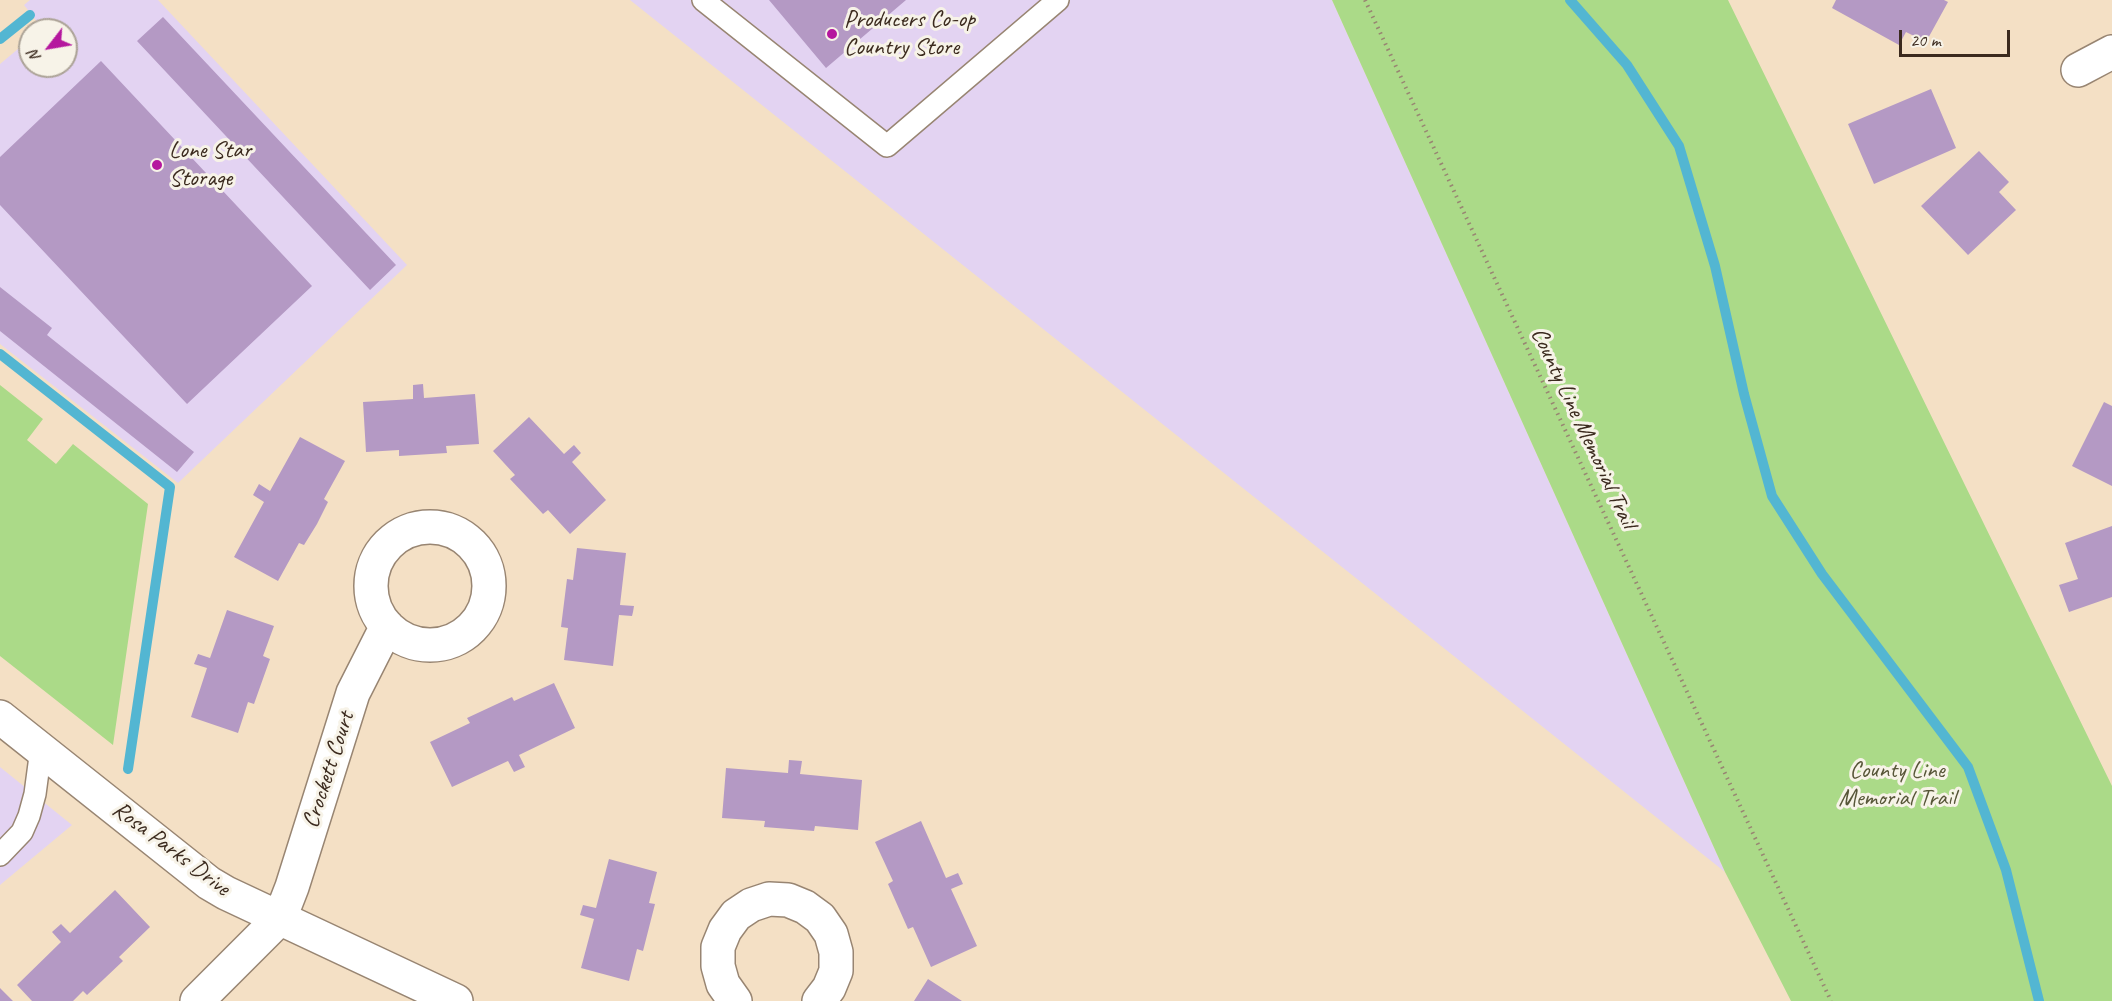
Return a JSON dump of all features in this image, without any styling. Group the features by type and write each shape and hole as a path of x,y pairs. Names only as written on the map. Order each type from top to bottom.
{"street":[{"path":"2078,70 2112,52"},
{"name":"Crockett Court","path":"280,918 292,887 353,693 387,626"},
{"name":"Rosa Parks Drive","path":"0,717 209,883 456,1001"},
{"path":"735,1001 723,984 718,966 718,947 725,930 736,915 751,904 769,900 788,900 805,907 820,918 831,934 836,952 836,970 829,988 819,1001"},
{"path":"197,1001 280,918"}],"lane":[{"path":"703,0 887,146 1058,0"},
{"path":"0,855 22,832 29,816 35,794 41,749"}],"path":[{"name":"County Line Memorial Trail","path":"1365,0 1832,1001"}],"shaded area":[{"name":"Lone Star Storage","path":"30,0 158,0 407,265 178,483 0,344 0,64 18,49 18,78 78,78 78,18 34,18 24,5"},
{"path":"630,0 1332,0 1725,872"},
{"path":"0,767 72,825 0,885"}],"green space":[{"name":"County Line Memorial Trail","path":"1332,0 1728,0 2112,786 2112,1001 1791,1001 1725,872"},
{"path":"0,385 43,419 27,440 56,464 73,444 148,504 113,745 0,656"}],"building":[{"name":"Producers Co-op Country Store","path":"769,0 906,0 826,68"},
{"path":"1836,0 1944,0 1948,2 1926,42 1906,32 1899,45 1832,8"},
{"path":"163,17 396,265 370,290 137,41"},
{"path":"101,61 312,286 187,404 0,205 0,157"},
{"path":"1931,89 1956,148 1874,184 1848,124"},
{"path":"1979,151 2009,182 1999,192 2016,210 1968,255 1921,206"},
{"path":"0,287 52,328 47,335 194,452 177,472 0,331"},
{"path":"423,384 424,398 475,394 479,444 446,446 447,453 399,456 399,450 366,452 363,402 413,399 413,385"},
{"path":"2104,402 2112,406 2112,486 2072,466"},
{"path":"529,417 564,454 574,445 581,453 572,462 606,500 570,534 548,510 543,514 510,479 515,475 493,451"},
{"path":"300,437 345,461 324,499 328,502 317,524 304,545 299,543 278,581 234,557 264,502 253,495 259,484 270,491"},
{"path":"2112,526 2112,597 2069,612 2059,585 2078,579 2065,543"},
{"path":"577,548 626,553 620,605 634,606 632,616 619,615 613,666 564,660 568,628 561,627 567,579 573,580"},
{"path":"227,610 274,626 263,656 270,659 254,704 248,702 238,733 191,717 207,668 194,664 198,654 210,658"},
{"path":"554,683 575,728 519,755 525,767 514,772 508,761 452,787 430,742 470,723 467,718 512,697 514,701"},
{"path":"789,760 802,761 800,774 862,780 858,830 815,826 814,831 764,827 765,821 722,818 726,768 788,773"},
{"path":"921,821 946,878 958,873 963,884 951,889 977,946 931,967 913,927 908,929 888,884 893,881 875,842"},
{"path":"609,859 657,872 649,903 655,904 643,951 637,949 629,981 581,968 594,919 580,915 583,905 596,908"},
{"path":"115,890 150,927 119,957 123,961 87,995 83,991 73,1001 32,1001 17,985 61,942 52,932 61,924 70,933"},
{"path":"928,979 962,1001 914,1001"},
{"path":"0,988 13,1001 0,1001"}],"waterway":[{"path":"1570,0 1627,65 1679,146 1715,266 1744,394 1772,496 1822,574 1968,767 2006,870 2039,1001"},
{"path":"0,39 30,15"},
{"path":"0,354 170,487 128,769"}],"place":[{"name":"Producers Co-op Country Store","path":"832,34"},
{"name":"Lone Star Storage","path":"157,165"}]}
